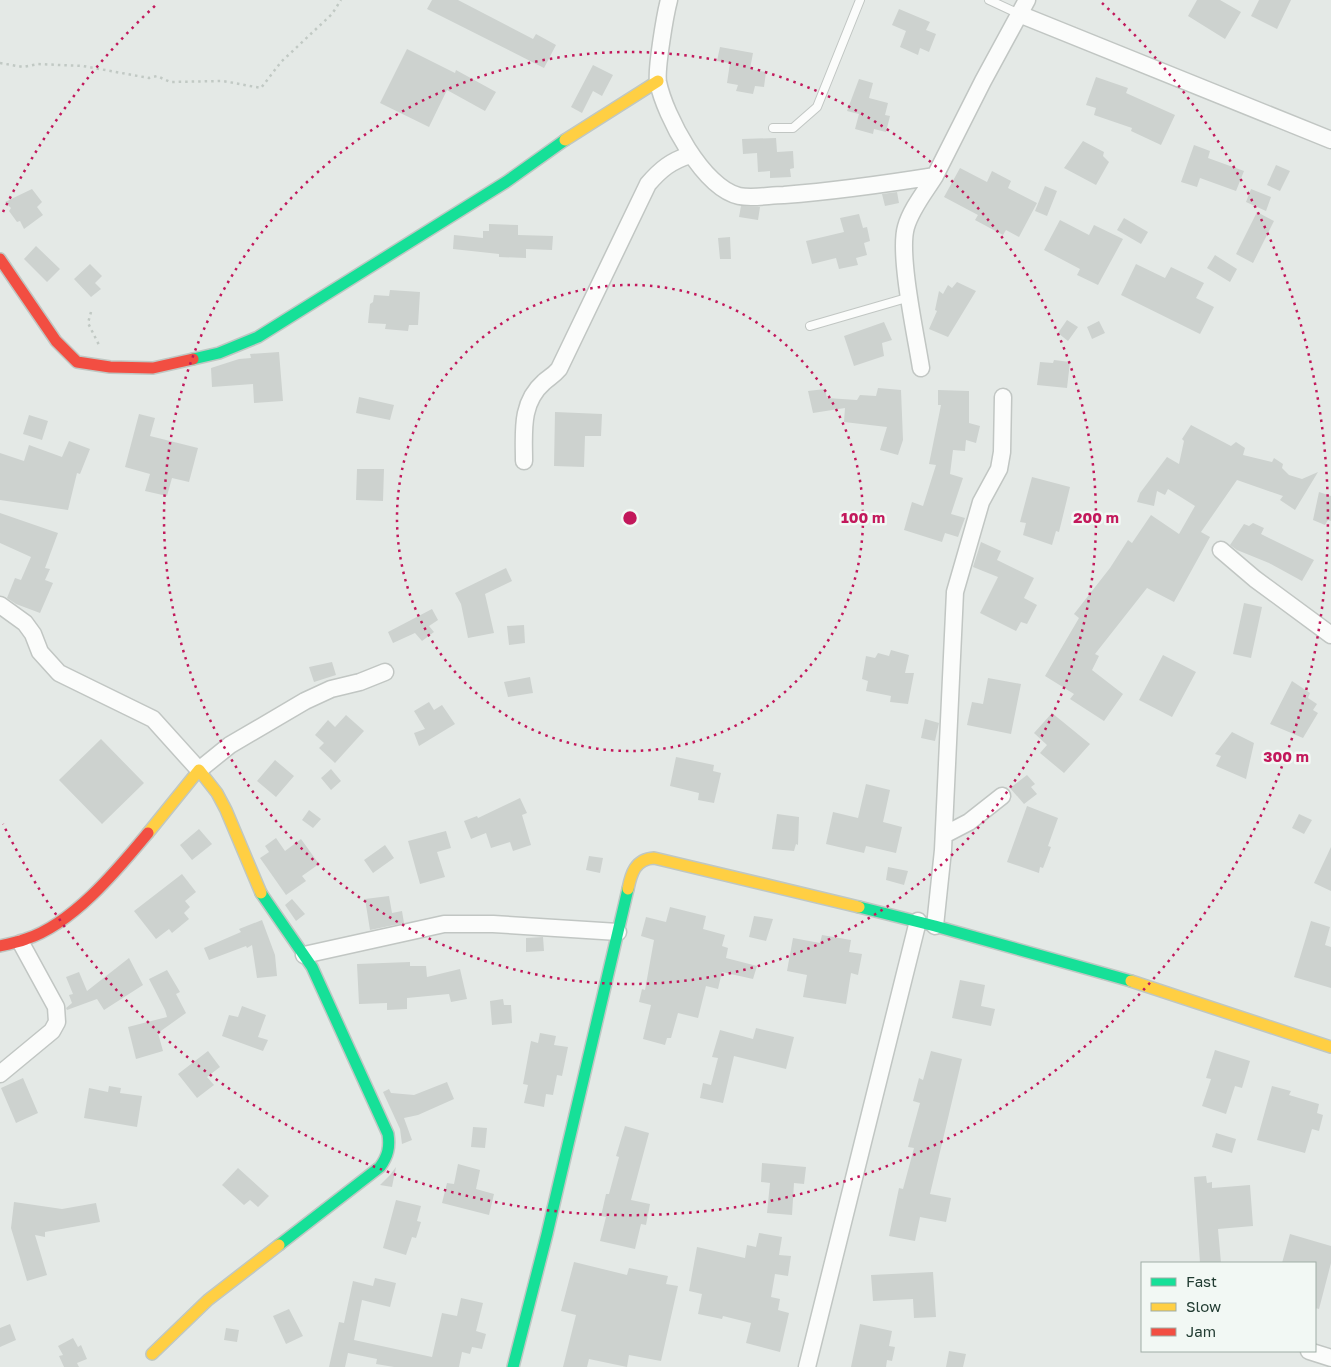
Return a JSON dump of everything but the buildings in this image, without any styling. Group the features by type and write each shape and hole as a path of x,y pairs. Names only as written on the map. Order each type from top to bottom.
{"street":[{"path":"669,0 665,16 658,82 674,125 690,155 728,192 739,196 826,192 935,176"},
{"path":"921,368 906,270 905,229 935,176 982,81 1023,7 1331,140"},
{"path":"0,259 56,341 68,356 77,362 110,367 153,368 219,353 258,337 298,313 506,182 584,127 658,82"},
{"path":"524,462 524,416 529,402 544,382 559,369 648,184 660,169 675,160 690,155"},
{"path":"935,926 944,835 955,592 981,502 999,469 1004,398"},
{"path":"1221,550 1255,579 1331,635"},
{"path":"0,605 25,623 33,634 40,652 59,673 153,719 217,793 226,810 258,888 312,967 388,1134 390,1146 388,1157 380,1166 208,1300 152,1354"},
{"path":"0,946 21,943 52,925 89,898 113,876 199,770 230,745 305,701 330,689 360,682 385,672"},
{"path":"944,835 969,822 1002,796"},
{"path":"513,1367 547,1234 618,932 635,865 641,859 648,857 918,921 1144,985 1331,1047"},
{"path":"806,1367 918,921"},
{"path":"304,955 444,924 529,925 618,932"},
{"path":"0,1074 52,1031 57,1022 56,1007 21,943"},
{"path":"1312,1352 1331,1358"}],"lane":[{"path":"773,128 793,128 817,107 860,0"},
{"path":"989,0 1023,7"},
{"path":"810,326 910,297"}],"path":[{"path":"0,63 23,67 38,64 82,66 149,78 157,76 170,82 223,81 261,88 281,62 332,14 341,0"},
{"path":"91,312 88,323 101,348"}],"traffic: fast":[{"path":"193,359 219,353 258,337 506,182 565,140"},
{"path":"513,1367 547,1234 628,889"},
{"path":"261,893 312,967 389,1139 387,1155 380,1167 279,1245"},
{"path":"859,907 935,926 1131,981"}],"traffic: slow":[{"path":"565,140 658,81"},
{"path":"148,833 199,770 217,793 226,810 261,893"},
{"path":"628,889 638,864 654,858 859,907"},
{"path":"1131,981 1331,1047"},
{"path":"152,1354 208,1300 279,1245"}],"traffic: jam":[{"path":"0,259 56,341 77,362 110,367 153,368 193,359"},
{"path":"0,946 44,932 61,921 109,878 148,833"}]}
